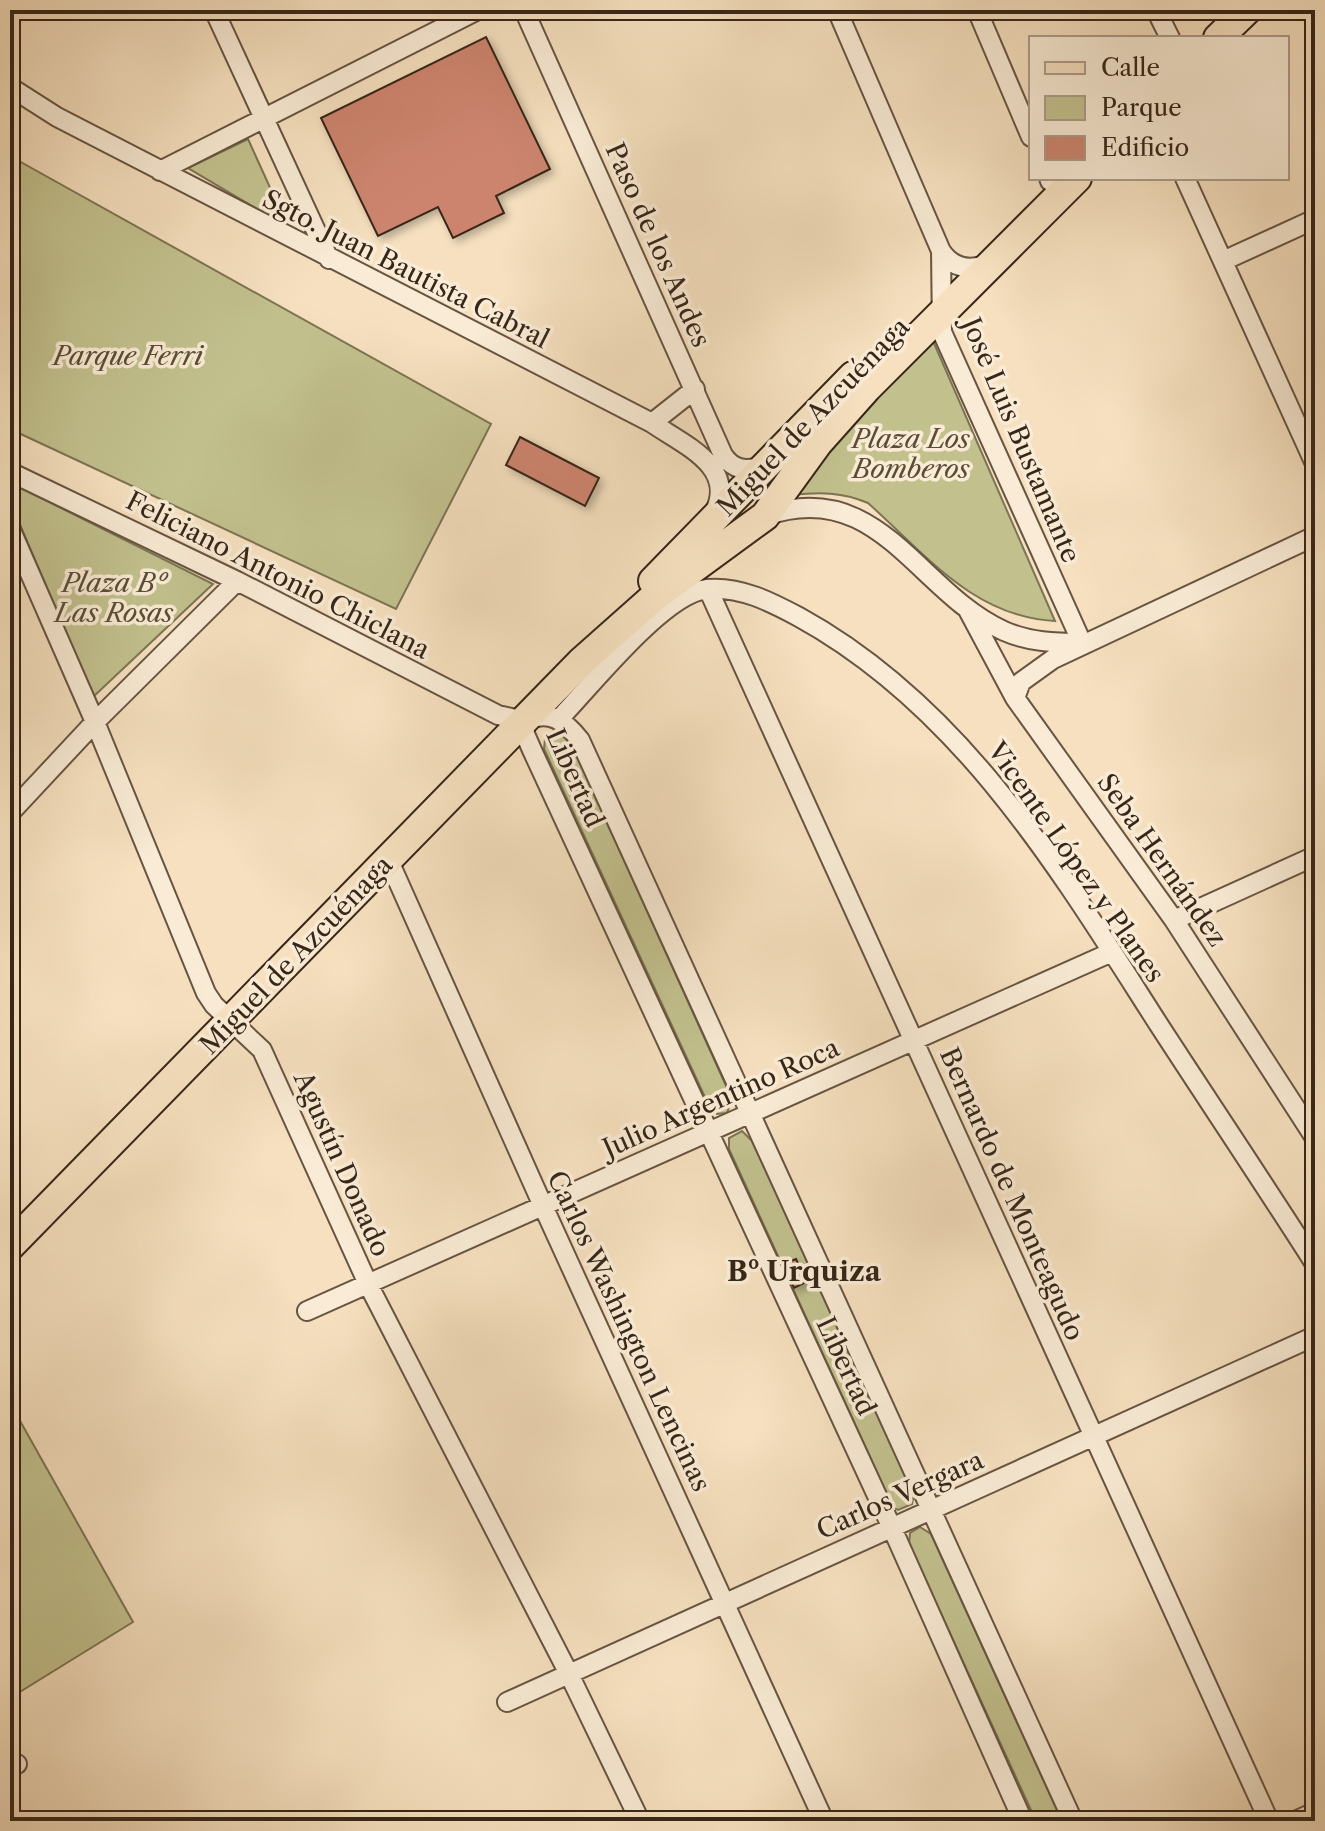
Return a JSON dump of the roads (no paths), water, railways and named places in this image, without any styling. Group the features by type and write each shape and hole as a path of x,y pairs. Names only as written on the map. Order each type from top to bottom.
{"main road":[{"path":"1196,36 1223,10"},
{"path":"1220,36 1247,10"},
{"name":"Miguel de Azcuénaga","path":"581,662 619,614 946,280 1056,180"},
{"name":"Miguel de Azcuénaga","path":"10,1246 581,662 653,598 765,516 946,280 991,263 1056,180"}],"street":[{"path":"214,10 329,259"},
{"path":"160,171 478,10"},
{"name":"Paso de los Andes","path":"524,10 729,464 741,470 767,465"},
{"name":"José Luis Bustamante","path":"837,10 946,280 942,332 1082,643"},
{"path":"977,10 1029,132"},
{"path":"1156,10 1169,36"},
{"name":"Sgto. Juan Bautista Cabral","path":"10,87 57,117 160,171 652,423 708,462 716,472 721,483 721,499 702,531"},
{"path":"1186,180 1315,464"},
{"path":"1223,261 1315,219"},
{"path":"946,280 991,263"},
{"path":"652,423 695,389"},
{"name":"Feliciano Antonio Chiclana","path":"10,472 237,581 498,715 524,721"},
{"name":"Seba Hernández","path":"765,516 798,506 813,506 861,519 879,529 968,610 1002,630 1024,639 1082,643"},
{"name":"Agustín Donado","path":"10,528 95,722 206,993 214,1005 262,1050 368,1284 569,1674 640,1821"},
{"path":"1015,698 1017,688 1026,677 1082,643 1315,536"},
{"path":"10,813 95,722 237,581"},
{"path":"559,719 661,612 690,594 708,589"},
{"name":"Vicente López y Planes","path":"708,589 749,594 786,610 861,655 915,699 961,745 997,788 1112,952 1315,1264"},
{"name":"Bernardo de Monteagudo","path":"708,589 1269,1821"},
{"name":"Seba Hernández","path":"968,610 1015,698 1174,920 1315,1138"},
{"name":"Libertad","path":"1023,1821 892,1528 532,750 525,734 524,721 538,715 559,719 580,740 1073,1821"},
{"path":"1174,920 1315,856"},
{"name":"Carlos Washington Lencinas","path":"389,861 824,1821"},
{"name":"Julio Argentino Roca","path":"307,1311 1112,952"},
{"name":"Carlos Vergara","path":"507,1702 1315,1336"},
{"path":"1295,1821 1315,1812"}],"district":[{"name":"Bº Urquiza","path":"804,1271"}],"park label":[{"name":"Parque Ferri","path":"128,356"},
{"name":"Plaza Los Bomberos","path":"911,454"},
{"name":"Plaza Bº Las Rosas","path":"114,598"}]}
